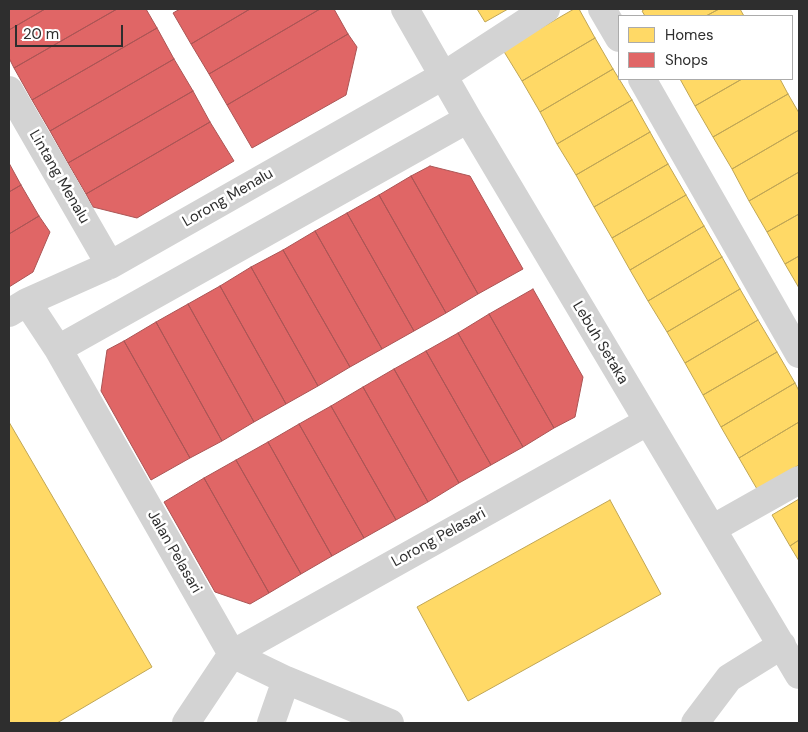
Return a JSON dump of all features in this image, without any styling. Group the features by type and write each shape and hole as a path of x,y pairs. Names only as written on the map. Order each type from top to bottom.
{"street":[{"name":"Lebuh Setaka","path":"405,9 468,120 799,674"},
{"name":"Lorong Menalu","path":"18,308 110,265 443,76 546,9"},
{"path":"602,9 618,36"},
{"path":"643,80 799,354"},
{"name":"Lintang Menalu","path":"9,90 110,265"},
{"path":"58,349 468,120"},
{"name":"Jalan Pelasari","path":"18,308 58,349 232,654"},
{"name":"Lorong Pelasari","path":"232,654 647,422"},
{"path":"712,529 799,480"},
{"path":"695,723 729,678 782,645"},
{"path":"186,723 232,654 286,680 390,723"},
{"path":"271,723 286,680"}],"building: Homes":[{"path":"477,9 508,9 485,22"},
{"path":"574,9 579,9 595,38 522,81 503,50"},
{"path":"645,9 719,9 708,15 644,15 642,11"},
{"path":"719,9 740,9 743,15 708,15"},
{"path":"595,38 613,69 540,112 522,81"},
{"path":"613,69 632,100 557,144 540,112"},
{"path":"681,80 740,80 695,106"},
{"path":"740,80 781,80 788,94 713,137 695,106"},
{"path":"788,94 799,113 799,130 732,169 713,137"},
{"path":"632,100 650,132 576,175 557,144"},
{"path":"799,130 799,172 749,201 732,169"},
{"path":"650,132 668,164 594,207 576,175"},
{"path":"668,164 686,195 612,238 594,207"},
{"path":"799,172 799,214 767,232 749,201"},
{"path":"686,195 704,226 630,270 612,238"},
{"path":"799,214 799,256 785,264 767,232"},
{"path":"704,226 722,257 648,301 630,270"},
{"path":"799,256 799,288 785,264"},
{"path":"722,257 740,289 667,332 648,301"},
{"path":"740,289 758,320 685,363 667,332"},
{"path":"758,320 777,352 703,395 685,363"},
{"path":"777,352 795,383 721,427 703,395"},
{"path":"795,383 799,391 799,422 739,458 721,427"},
{"path":"9,422 152,667 57,723 9,723"},
{"path":"799,422 799,465 757,489 739,458"},
{"path":"799,499 799,540 790,546 772,515"},
{"path":"610,500 661,594 468,701 417,607"},
{"path":"799,540 799,561 790,546"}],"building: Shops":[{"path":"9,9 45,9 9,30"},
{"path":"45,9 117,9 14,68 9,58 9,30"},
{"path":"117,9 146,9 157,28 32,100 14,68"},
{"path":"180,9 250,9 191,44 173,13"},
{"path":"250,9 320,9 209,74 191,44"},
{"path":"320,9 334,9 348,34 227,105 209,74"},
{"path":"157,28 174,59 50,131 32,100"},
{"path":"348,34 357,47 346,95 252,148 227,105"},
{"path":"174,59 193,91 68,163 50,131"},
{"path":"193,91 210,122 86,194 68,163"},
{"path":"210,122 234,161 137,218 93,207 86,194"},
{"path":"9,163 21,185 9,192"},
{"path":"430,166 470,176 523,269 478,294 411,176"},
{"path":"411,176 478,294 446,313 379,195"},
{"path":"21,185 39,216 9,234 9,192"},
{"path":"379,195 446,313 414,331 347,213"},
{"path":"347,213 414,331 382,349 315,231"},
{"path":"39,216 50,232 33,272 9,287 9,234"},
{"path":"315,231 382,349 350,367 283,250"},
{"path":"283,250 350,367 318,386 251,267"},
{"path":"251,267 318,386 286,404 220,286"},
{"path":"220,286 286,404 254,422 188,304"},
{"path":"533,289 583,377 575,417 554,428 489,314"},
{"path":"188,304 254,422 222,441 156,322"},
{"path":"489,314 554,428 523,447 458,333"},
{"path":"156,322 222,441 190,458 124,341"},
{"path":"458,333 523,447 491,465 426,351"},
{"path":"124,341 190,458 151,480 101,391 107,350"},
{"path":"426,351 491,465 459,483 394,369"},
{"path":"394,369 459,483 428,502 363,387"},
{"path":"363,387 428,502 396,520 331,406"},
{"path":"331,406 396,520 364,538 299,424"},
{"path":"299,424 364,538 332,556 268,442"},
{"path":"268,442 332,556 301,574 236,460"},
{"path":"236,460 301,574 269,593 204,478"},
{"path":"204,478 269,593 250,604 215,592 164,502"}]}
